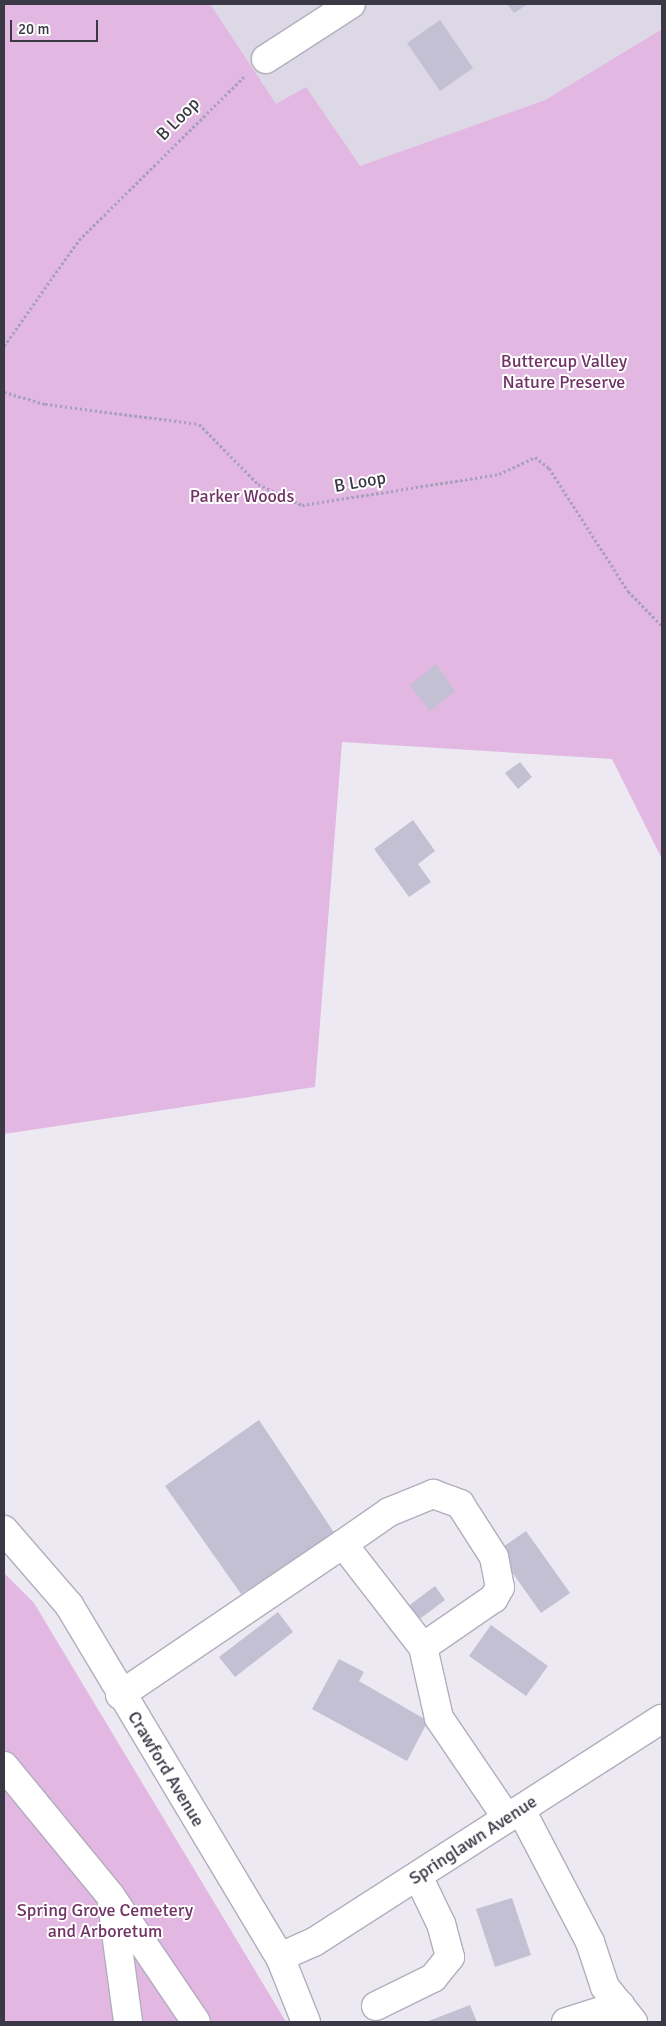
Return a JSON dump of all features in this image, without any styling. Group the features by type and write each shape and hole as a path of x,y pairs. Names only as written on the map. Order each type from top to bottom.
{"street":[{"path":"266,58 351,4"},
{"path":"120,1695 389,1512 433,1494 460,1504 494,1557 500,1587 494,1598 423,1647"},
{"name":"Crawford Avenue","path":"4,1530 70,1604 120,1695 280,1957 306,2022"},
{"path":"343,1544 423,1647 439,1718 514,1814 590,1942 605,1987 626,2014"},
{"name":"Springlawn Avenue","path":"280,1957 314,1942 662,1719"},
{"path":"4,1766 110,1895 196,2022"},
{"path":"376,2006 434,1978 450,1957 441,1924 418,1876"},
{"path":"110,1895 128,2022"},
{"path":"566,2022 626,2014"}],"path":[{"name":"B Loop","path":"4,346 79,240 118,197 266,58"},
{"name":"B Loop","path":"4,392 45,404 199,424 258,484 302,505 499,474 535,458 549,468 628,591 662,626"}],"shaded area":[{"path":"134,4 662,4 662,29 545,100 266,200"}],"green space":[{"path":"4,4 210,4 276,104 306,87 360,166 545,100 662,29 662,859 612,759 342,742 315,1087 4,1134"},
{"name":"Spring Grove Cemetery and Arboretum","path":"4,1573 34,1603 286,2022 4,2022"}],"building":[{"path":"507,4 528,4 514,13"},
{"path":"440,20 473,68 440,91 407,43"},
{"path":"436,664 455,691 430,711 410,685"},
{"path":"520,762 532,777 518,789 505,773"},
{"path":"413,820 435,851 418,864 431,882 409,897 374,849"},
{"path":"259,1420 335,1534 241,1594 165,1486"},
{"path":"526,1531 570,1593 541,1613 497,1551"},
{"path":"435,1586 445,1600 417,1621 407,1607"},
{"path":"278,1612 293,1632 235,1677 219,1657"},
{"path":"491,1625 548,1666 526,1696 469,1656"},
{"path":"339,1659 364,1672 359,1681 428,1721 407,1761 312,1709"},
{"path":"512,1898 531,1955 495,1967 476,1909"},
{"path":"470,2005 477,2022 426,2022"}],"park label":[{"name":"Buttercup Valley Nature Preserve","path":"564,372"},
{"name":"Parker Woods","path":"242,496"}]}
